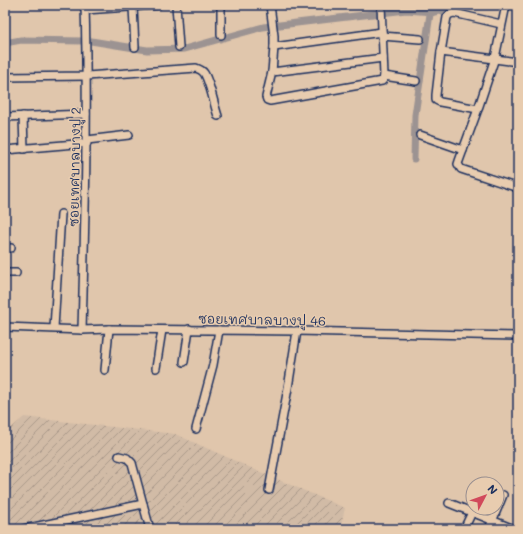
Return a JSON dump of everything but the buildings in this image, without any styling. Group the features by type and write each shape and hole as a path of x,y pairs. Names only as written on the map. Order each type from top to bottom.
{"street":[{"path":"85,8 158,5"},
{"path":"176,5 179,47"},
{"path":"221,5 221,35"},
{"path":"270,5 274,36 272,72 266,97 267,100 270,101 380,82 383,80 381,5"},
{"path":"506,5 495,58 458,164 461,169 518,188"},
{"path":"133,7 135,47"},
{"name":"ซอยเทศบาลบางปู 2","path":"82,330 87,141 85,8"},
{"path":"478,109 436,100 441,52 447,17 454,13 501,24"},
{"path":"274,47 382,34 420,39"},
{"path":"441,52 518,62"},
{"path":"272,72 383,58"},
{"path":"5,77 87,76 196,68 200,69 204,74 218,116"},
{"path":"384,76 416,81"},
{"path":"5,117 86,114"},
{"path":"23,116 24,149"},
{"path":"5,150 24,149 129,135"},
{"path":"420,136 463,150"},
{"path":"54,328 61,214"},
{"path":"5,273 16,273"},
{"name":"ซอยเทศบาลบางปู 46","path":"5,328 54,328 82,330 189,329 518,336"},
{"path":"105,370 110,329"},
{"path":"184,362 189,329"},
{"path":"156,368 162,330"},
{"path":"196,429 211,372 219,330"},
{"path":"269,490 297,331"},
{"path":"119,456 127,458 132,463 150,529"},
{"path":"448,502 465,507"},
{"path":"24,529 143,504"},
{"path":"464,529 471,516"},
{"path":"484,516 492,521 514,529"},
{"path":"489,529 494,516"}],"shaded area":[{"path":"24,417 175,434 345,508 340,529 5,529 5,432 7,432"}],"waterway":[{"path":"414,159 415,115 430,14 445,10 450,5"},
{"path":"91,41 147,50 184,49 263,27 406,10 433,12"},
{"path":"5,43 21,40 83,41"}]}
